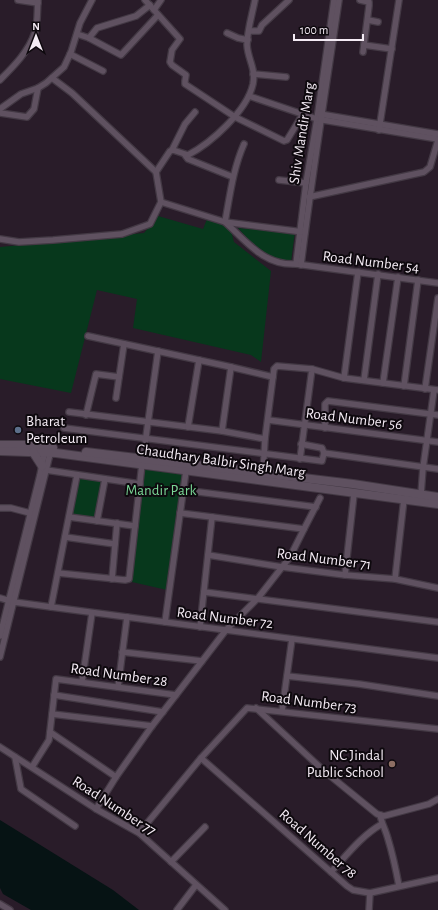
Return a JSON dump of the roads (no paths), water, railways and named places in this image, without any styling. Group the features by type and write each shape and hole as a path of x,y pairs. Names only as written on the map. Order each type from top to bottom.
{"street":[{"path":"0,80 19,62 31,42 36,26 38,2 18,0"},
{"path":"0,108 21,94 38,88 64,67 70,54 80,22 92,0"},
{"path":"145,0 180,39 172,50 170,62 186,75 185,83 235,117 285,141 302,114"},
{"path":"77,34 89,38 121,55 161,0"},
{"path":"185,155 189,155 204,146 235,117 249,96 253,85 254,74 253,64 248,52 248,40 255,0"},
{"path":"249,31 259,31 262,25 289,0"},
{"name":"Shiv Mandir Marg","path":"302,232 306,183 320,117 334,0"},
{"path":"298,264 339,0"},
{"path":"360,0 369,2 363,52"},
{"path":"380,127 400,0"},
{"path":"89,38 97,28 154,10"},
{"path":"368,20 378,22"},
{"path":"227,33 238,38 248,40"},
{"path":"364,45 392,49"},
{"path":"70,54 103,71"},
{"path":"254,74 286,77"},
{"path":"0,239 19,242 122,234 150,224 161,202 156,172 72,93 52,78"},
{"path":"0,113 27,117 34,110 38,88"},
{"path":"249,96 302,114 380,127 438,139 430,167 424,172 309,197"},
{"path":"156,172 172,150 185,124 195,112"},
{"path":"380,127 438,134"},
{"path":"225,222 237,160 244,144"},
{"path":"172,150 185,155 188,159 233,177"},
{"path":"279,180 306,183"},
{"path":"161,202 225,222 302,232"},
{"name":"Road Number 54","path":"225,222 267,259 291,265 298,264 438,283"},
{"path":"344,378 358,272"},
{"path":"364,380 378,274"},
{"path":"383,383 398,277"},
{"path":"404,386 418,280"},
{"path":"425,389 438,298"},
{"path":"88,336 273,377"},
{"path":"116,398 124,344"},
{"path":"58,572 125,580 130,577 140,484 158,351"},
{"path":"188,427 199,360"},
{"path":"263,474 274,369 277,366 312,368 344,378 436,390 423,468 421,494"},
{"path":"222,431 231,367"},
{"path":"300,459 312,368"},
{"path":"86,414 96,374 119,376"},
{"path":"325,428 325,404 328,401 438,415"},
{"path":"69,412 266,438"},
{"name":"Road Number 56","path":"268,420 438,442"},
{"path":"64,428 322,461 324,453 322,448 301,444"},
{"name":"Chaudhary Balbir Singh Marg","path":"0,445 353,484 438,497"},
{"path":"0,636 12,601 48,450"},
{"name":"Chaudhary Balbir Singh Marg","path":"0,451 33,452 48,450"},
{"path":"33,452 44,468 140,484"},
{"path":"324,453 438,469"},
{"name":"Chaudhary Balbir Singh Marg","path":"143,461 186,471 438,504"},
{"path":"0,657 30,513 44,468"},
{"path":"165,622 186,471"},
{"path":"51,607 78,474"},
{"path":"98,521 105,479"},
{"path":"183,490 316,507"},
{"path":"345,575 354,494"},
{"path":"96,809 116,777 152,726 226,630 258,598 290,557 320,498"},
{"path":"396,578 404,499"},
{"path":"0,508 11,508 30,513"},
{"path":"180,513 304,529"},
{"path":"69,517 135,526"},
{"path":"200,627 212,517"},
{"path":"112,578 117,524"},
{"path":"65,537 115,544"},
{"name":"Road Number 71","path":"208,555 345,575 396,578 438,588"},
{"path":"204,592 438,622"},
{"name":"Road Number 72","path":"0,598 92,613 438,658"},
{"path":"82,682 92,613"},
{"path":"118,687 127,617"},
{"path":"282,711 292,639"},
{"path":"122,652 202,662"},
{"path":"287,676 359,684 438,696"},
{"name":"Road Number 28","path":"32,767 49,740 56,678 176,695"},
{"path":"54,695 163,712"},
{"name":"Road Number 73","path":"139,833 201,758 245,709 249,707 438,729"},
{"path":"256,708 323,770 377,814 384,816 429,804 438,799"},
{"path":"52,714 152,726"},
{"path":"50,732 116,777"},
{"name":"Road Number 77","path":"0,747 96,809 139,833 225,910"},
{"path":"15,756 21,789 75,826"},
{"name":"Road Number 78","path":"201,758 346,886 353,890 370,893 438,878"},
{"path":"380,815 394,857 399,886"},
{"path":"331,872 358,842 375,827 382,824"},
{"path":"171,862 205,827"},
{"path":"177,910 196,885"},
{"path":"369,910 370,893"},
{"path":"0,904 10,910"}],"place":[{"name":"Bharat Petroleum","path":"18,430"},
{"name":"NC Jindal Public School","path":"392,764"}],"park label":[{"name":"Mandir Park","path":"161,490"}]}
